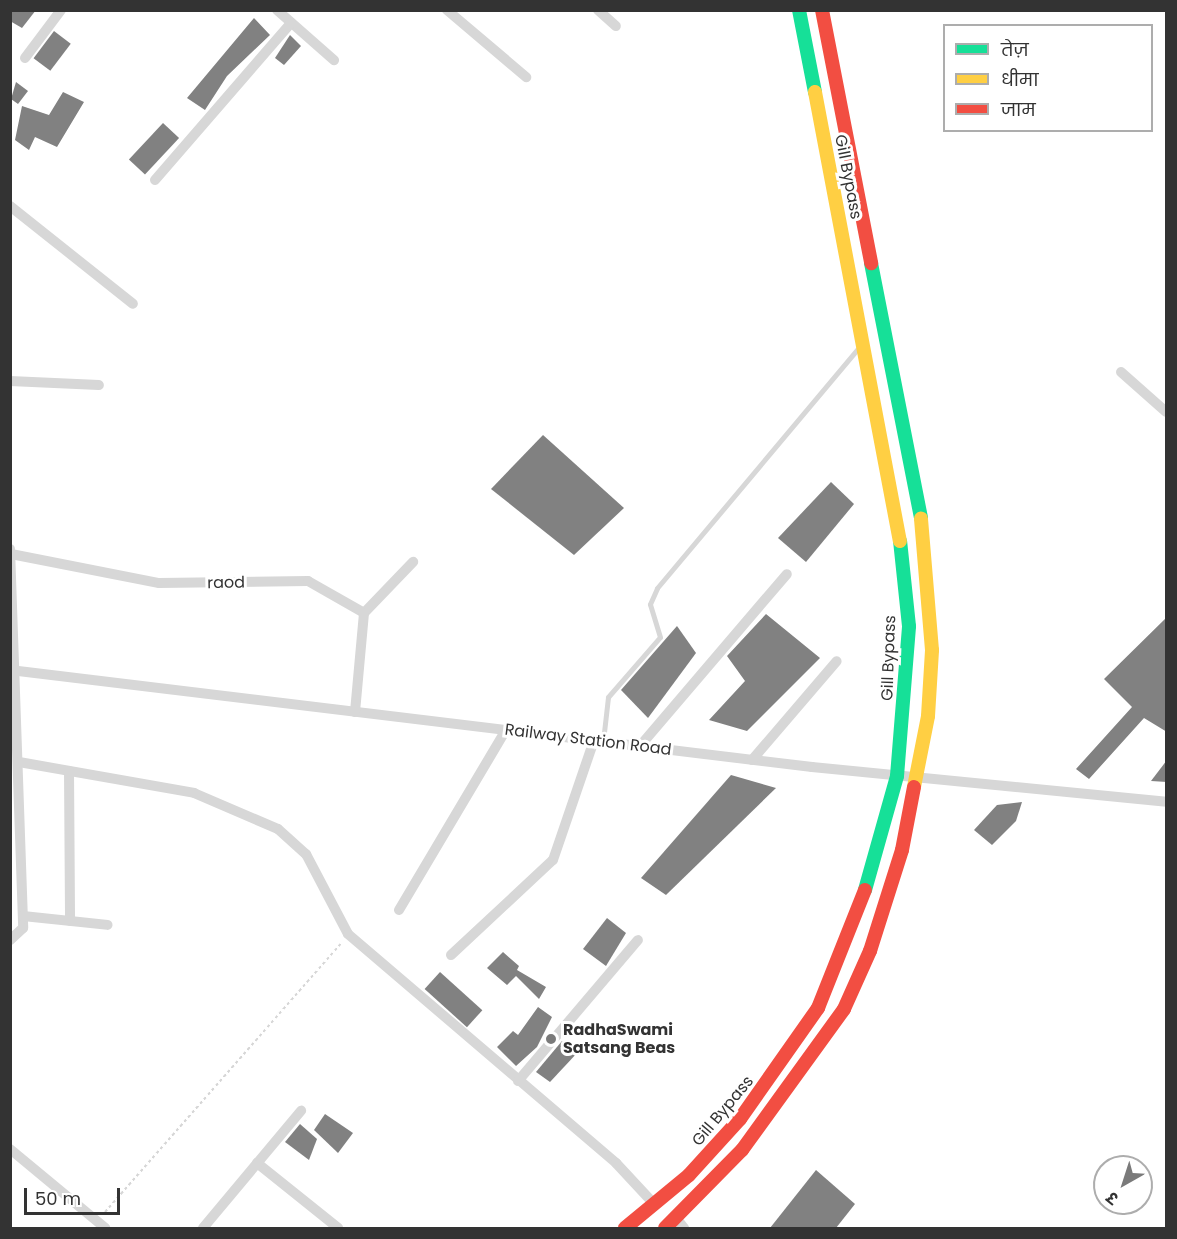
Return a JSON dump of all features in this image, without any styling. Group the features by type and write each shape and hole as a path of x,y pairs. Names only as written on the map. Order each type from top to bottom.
{"main road":[{"name":"Gill Bypass","path":"625,1228 655,1205 740,1119 818,1008 864,894 897,776 909,626 906,574 799,10"},
{"name":"Gill Bypass","path":"665,1228 680,1223 762,1125 844,1009 870,951 918,778 932,650 921,520 822,10"}],"street":[{"path":"25,58 61,10"},
{"path":"277,10 334,60"},
{"path":"447,10 526,77"},
{"path":"598,10 616,26"},
{"path":"155,180 291,23"},
{"path":"10,206 133,304"},
{"path":"1121,372 1167,412"},
{"path":"10,381 99,385"},
{"path":"10,549 23,916 22,933 10,940"},
{"name":"raod","path":"11,554 159,583 308,581 364,613"},
{"path":"355,712 364,613 414,562"},
{"path":"640,746 787,574"},
{"path":"752,760 837,661"},
{"name":"Railway Station Road","path":"14,670 752,760 1167,802"},
{"path":"399,910 506,730"},
{"path":"451,955 553,860 598,741"},
{"path":"19,762 194,793 278,829 306,854 348,934 627,1173 655,1205"},
{"path":"69,771 70,921"},
{"path":"23,916 108,926"},
{"path":"518,1081 638,940"},
{"path":"203,1228 301,1111"},
{"path":"10,1149 101,1225"},
{"path":"257,1163 338,1228"}],"lane":[{"path":"598,741 608,697 660,637 650,604 657,588 863,342"}],"path":[{"path":"101,1225 348,934"}],"building":[{"path":"10,10 36,10 22,28 10,21"},
{"path":"254,18 270,35 227,76 205,110 187,98"},
{"path":"54,31 71,44 50,71 34,58"},
{"path":"290,35 301,46 284,65 275,58"},
{"path":"16,82 28,91 18,104 11,99"},
{"path":"63,92 84,102 57,147 35,137 29,150 15,140 22,106 49,115"},
{"path":"163,123 179,138 145,175 129,160"},
{"path":"543,435 624,508 574,555 491,489"},
{"path":"831,482 854,504 806,562 778,538"},
{"path":"766,614 820,658 747,731 709,720 745,681 727,656"},
{"path":"1167,617 1167,732 1144,718 1089,779 1076,769 1132,707 1104,679"},
{"path":"677,626 696,653 648,718 621,690"},
{"path":"1167,760 1167,782 1151,781"},
{"path":"731,775 776,788 666,895 641,878"},
{"path":"1022,802 1016,821 992,845 974,830 997,805"},
{"path":"607,918 626,933 606,966 583,949"},
{"path":"503,952 519,966 517,970 546,987 539,999 516,976 507,985 487,968"},
{"path":"440,972 482,1010 467,1027 425,989"},
{"path":"538,1007 552,1017 537,1047 516,1066 497,1047 513,1031 518,1035"},
{"path":"562,1041 578,1052 550,1082 536,1072"},
{"path":"325,1114 353,1133 338,1153 314,1130"},
{"path":"300,1124 317,1139 309,1160 285,1142"},
{"path":"816,1170 855,1204 836,1228 770,1228"}],"traffic: fast":[{"path":"799,10 815,92"},
{"path":"871,263 921,518"},
{"path":"865,890 897,776 909,626 900,541"}],"traffic: slow":[{"path":"815,92 900,541"},
{"path":"914,787 928,716 932,650 921,518"}],"traffic: jam":[{"path":"822,10 871,263"},
{"path":"665,1228 742,1150 844,1009 870,951 902,850 914,787"},
{"path":"625,1228 689,1175 740,1119 818,1008 865,890"}],"place":[{"name":"RadhaSwami Satsang Beas","path":"551,1039"}]}
